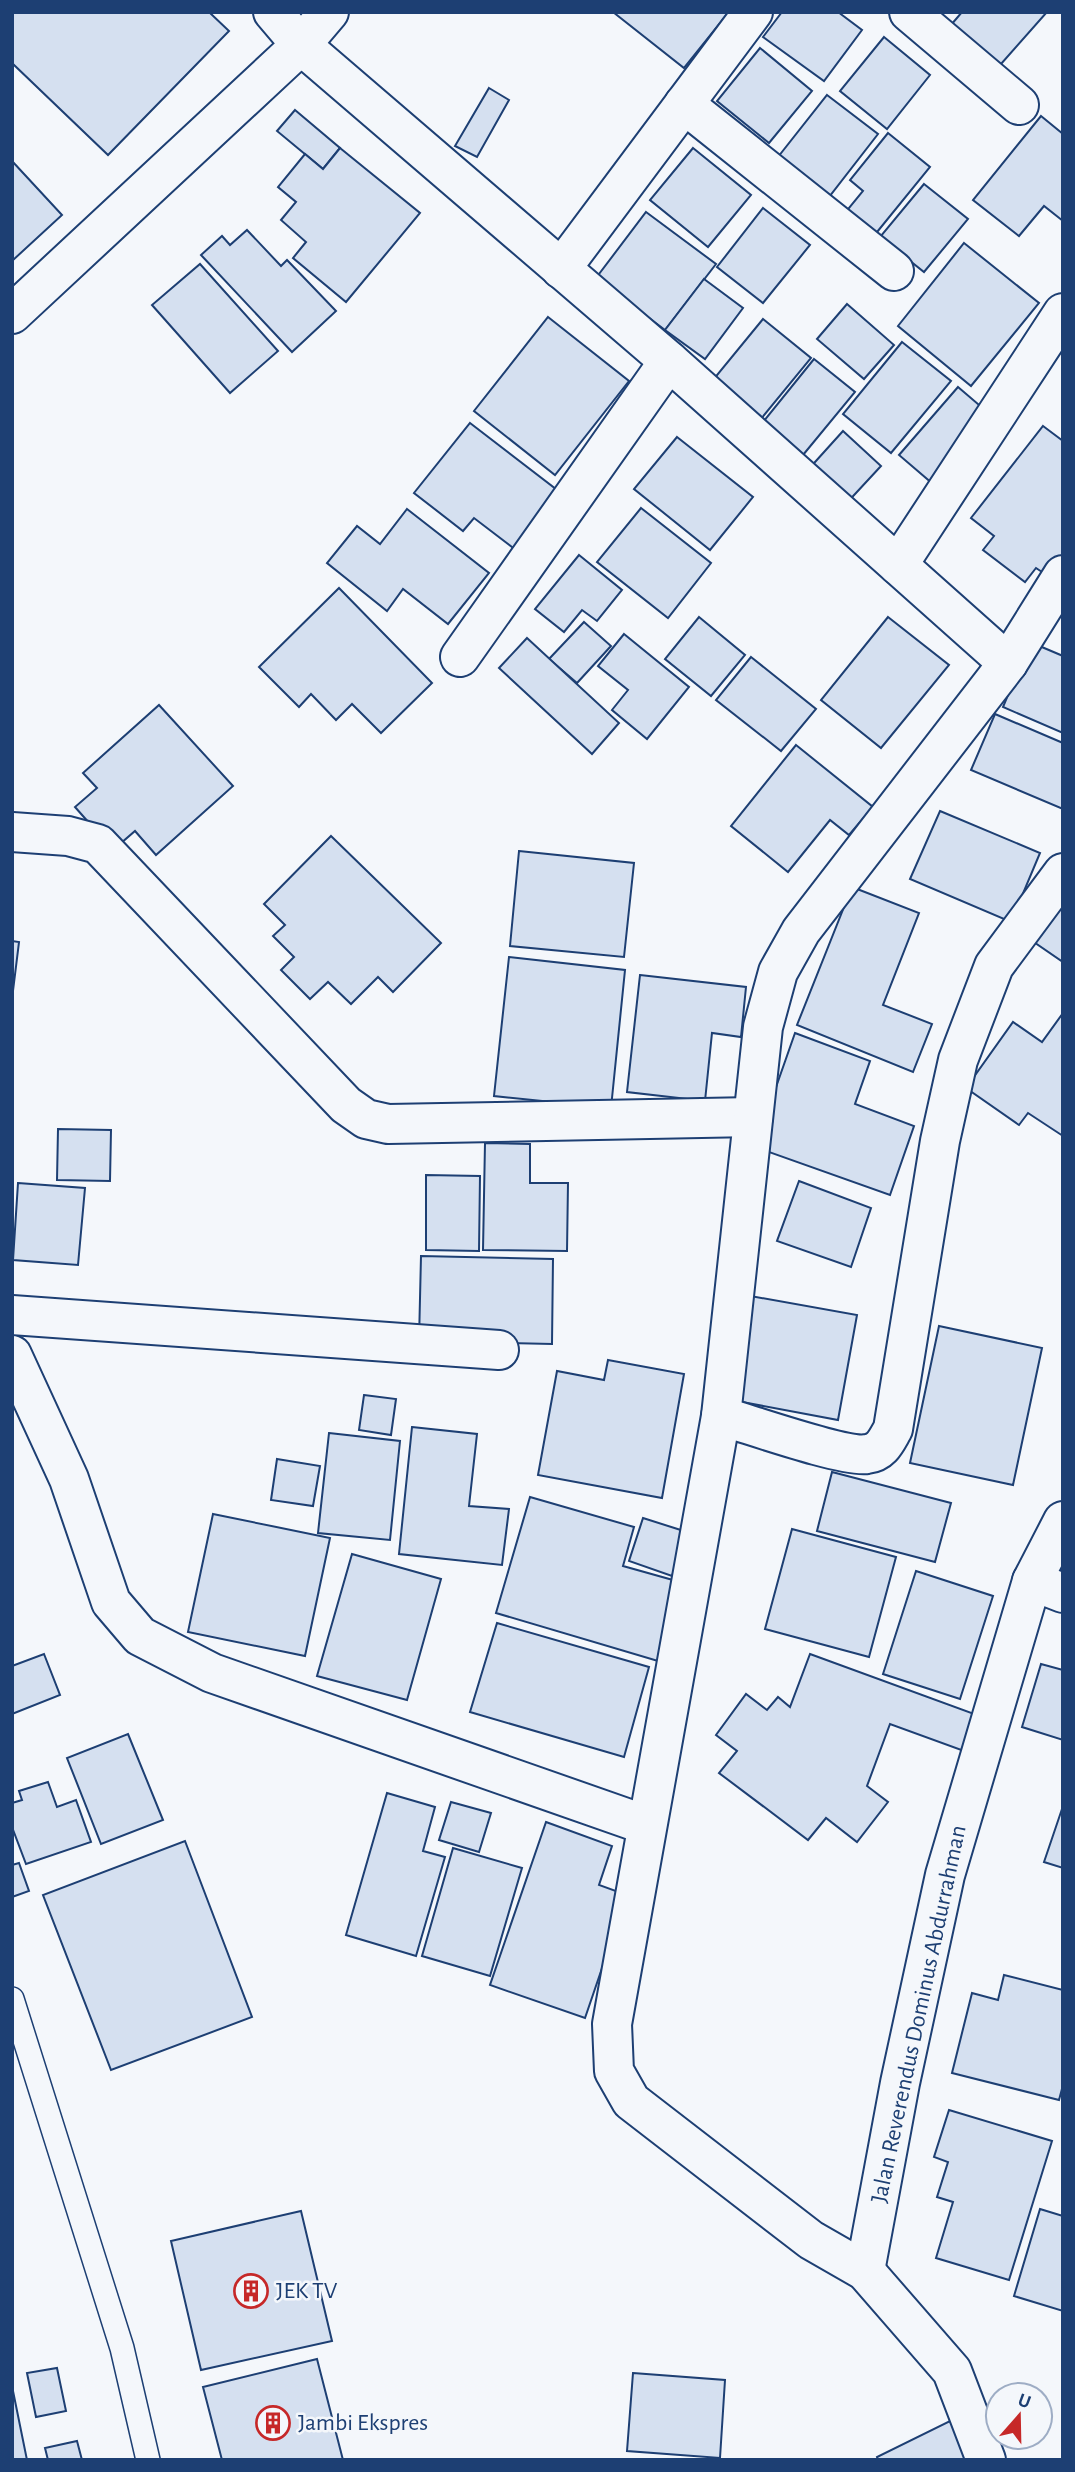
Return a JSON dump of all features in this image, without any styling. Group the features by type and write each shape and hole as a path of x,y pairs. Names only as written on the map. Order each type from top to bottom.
{"street":[{"path":"273,12 301,46 669,361 1008,663"},
{"path":"12,314 301,46 328,12"},
{"path":"561,269 753,12"},
{"path":"909,12 1019,105"},
{"path":"684,104 894,271"},
{"path":"898,565 1063,313"},
{"path":"460,657 669,361"},
{"path":"986,2460 952,2371 865,2271 811,2240 631,2101 614,2071 612,2024 721,1416 763,1027 778,972 801,931 1008,663 1063,575"},
{"path":"12,832 68,836 98,844 346,1105 366,1119 388,1124 753,1117"},
{"path":"721,1416 840,1451 866,1455 882,1448 893,1429 940,1141 958,1060 994,966 1063,873"},
{"path":"12,1315 499,1350"},
{"path":"12,1355 69,1479 111,1602 140,1636 212,1673 646,1825"},
{"name":"Jalan Reverendus Dominus Abdurrahman","path":"865,2271 900,2083 945,1875 1048,1587 1063,1521"}],"lane":[{"path":"12,1999 122,2348 148,2460"}],"building":[{"path":"12,12 209,12 229,31 108,155 12,63"},
{"path":"613,12 729,12 684,68"},
{"path":"782,12 838,12 862,30 824,81 763,37"},
{"path":"962,12 1047,12 993,73 945,32"},
{"path":"884,37 930,75 887,129 840,91"},
{"path":"760,48 812,91 769,143 717,101"},
{"path":"489,88 509,100 477,157 455,146"},
{"path":"827,95 878,134 829,197 778,157"},
{"path":"295,110 340,148 323,169 277,131"},
{"path":"1041,116 1063,134 1063,221 1044,206 1019,236 973,200"},
{"path":"888,133 930,167 873,237 844,214 863,191 850,180"},
{"path":"340,148 420,213 346,302 293,258 306,242 281,220 296,202 278,187 305,154 323,169"},
{"path":"693,148 751,195 708,247 650,200"},
{"path":"12,161 62,215 12,261"},
{"path":"924,184 968,219 924,272 880,237"},
{"path":"763,208 810,245 763,303 717,267"},
{"path":"646,212 716,264 665,330 596,278"},
{"path":"247,230 281,266 287,260 336,311 292,352 201,255 222,236 230,245"},
{"path":"964,243 1039,303 971,386 898,326"},
{"path":"200,264 278,351 230,393 152,305"},
{"path":"704,279 743,308 705,359 665,330"},
{"path":"847,304 894,345 864,379 817,339"},
{"path":"548,317 629,381 555,475 474,411"},
{"path":"763,319 811,358 756,425 708,386"},
{"path":"902,342 951,381 891,453 843,414"},
{"path":"814,359 855,392 803,455 763,422"},
{"path":"958,387 992,416 933,484 899,455"},
{"path":"470,423 561,493 516,550 474,518 463,531 414,493"},
{"path":"1043,426 1063,441 1063,556 1048,576 1036,568 1025,582 983,550 994,536 971,518"},
{"path":"843,431 881,466 843,507 806,472"},
{"path":"677,437 753,497 710,550 634,489"},
{"path":"641,508 711,563 668,618 597,562"},
{"path":"407,509 489,573 448,624 403,589 387,611 327,563 357,526 380,544"},
{"path":"579,555 622,590 597,621 582,610 564,632 535,609"},
{"path":"339,588 432,683 381,733 352,704 336,720 311,694 299,707 259,667"},
{"path":"699,617 745,655 711,696 665,659"},
{"path":"888,617 949,665 881,748 821,700"},
{"path":"584,622 611,646 577,683 549,659"},
{"path":"624,634 689,687 647,739 612,710 628,690 598,666"},
{"path":"527,638 619,723 592,754 499,668"},
{"path":"1030,642 1063,656 1063,733 1003,707"},
{"path":"751,657 816,709 781,751 716,700"},
{"path":"159,705 233,786 156,855 135,831 113,850 75,807 97,788 83,773"},
{"path":"995,714 1063,743 1063,809 971,770"},
{"path":"796,745 873,807 849,835 830,820 788,872 731,826"},
{"path":"940,811 1040,853 1011,922 910,879"},
{"path":"331,836 441,943 393,992 378,977 351,1004 328,982 310,999 281,970 294,957 273,936 285,925 264,904"},
{"path":"519,851 634,863 624,957 510,946"},
{"path":"852,887 919,913 883,1005 932,1024 913,1072 797,1025"},
{"path":"1063,887 1063,962 1028,938"},
{"path":"12,941 19,942 12,999"},
{"path":"509,957 625,970 611,1108 494,1096"},
{"path":"640,975 746,987 741,1037 712,1033 705,1101 627,1092"},
{"path":"1063,1013 1063,1136 1028,1113 1019,1125 966,1088 1013,1022 1042,1042"},
{"path":"795,1033 870,1061 855,1104 914,1126 890,1195 755,1147"},
{"path":"58,1129 111,1130 110,1181 57,1180"},
{"path":"485,1143 530,1144 530,1183 568,1183 567,1251 483,1250"},
{"path":"426,1175 480,1176 479,1251 426,1250"},
{"path":"799,1181 871,1208 851,1267 777,1241"},
{"path":"18,1183 85,1188 78,1265 13,1260"},
{"path":"421,1256 553,1259 552,1344 419,1341"},
{"path":"745,1295 857,1315 838,1420 726,1399"},
{"path":"939,1326 1042,1348 1013,1485 910,1463"},
{"path":"608,1360 684,1374 662,1498 538,1475 557,1371 604,1380"},
{"path":"364,1395 396,1399 391,1435 359,1430"},
{"path":"412,1427 477,1434 469,1506 509,1509 502,1565 399,1554"},
{"path":"329,1433 400,1441 390,1540 318,1533"},
{"path":"277,1459 320,1466 313,1506 271,1500"},
{"path":"832,1472 951,1503 935,1562 817,1531"},
{"path":"530,1497 634,1527 623,1566 680,1582 658,1661 496,1613"},
{"path":"213,1514 330,1538 305,1656 188,1632"},
{"path":"643,1518 687,1532 672,1576 629,1561"},
{"path":"792,1529 896,1557 869,1657 765,1629"},
{"path":"352,1554 441,1579 407,1700 317,1676"},
{"path":"916,1571 993,1596 960,1699 883,1674"},
{"path":"497,1623 649,1667 624,1757 470,1712"},
{"path":"44,1654 60,1695 12,1714 12,1666"},
{"path":"810,1654 988,1719 975,1755 890,1724 867,1786 888,1802 857,1842 826,1818 808,1840 719,1773 737,1751 716,1735 746,1694 767,1710 778,1697 790,1707"},
{"path":"1041,1664 1063,1670 1063,1740 1022,1727"},
{"path":"128,1734 163,1820 101,1844 67,1758"},
{"path":"48,1782 57,1807 76,1800 91,1842 26,1864 12,1827 12,1803 22,1800 19,1791"},
{"path":"387,1793 435,1807 423,1851 445,1857 416,1956 346,1935"},
{"path":"451,1802 491,1813 479,1852 439,1840"},
{"path":"1063,1806 1063,1868 1044,1862"},
{"path":"546,1822 612,1846 599,1885 627,1895 585,2018 490,1985"},
{"path":"185,1841 252,2017 111,2070 43,1895"},
{"path":"453,1848 522,1868 490,1976 422,1956"},
{"path":"19,1863 29,1891 12,1897 12,1865"},
{"path":"1004,1975 1063,1990 1063,2085 1059,2100 952,2073 972,1993 998,2000"},
{"path":"949,2110 1052,2141 1009,2280 936,2258 953,2202 937,2197 948,2162 934,2157"},
{"path":"1040,2209 1063,2216 1063,2311 1014,2296"},
{"name":"JEK TV","path":"301,2211 332,2341 201,2370 171,2241"},
{"name":"Jambi Ekspres","path":"317,2359 343,2460 222,2460 203,2387"},
{"path":"57,2368 66,2411 36,2417 27,2373"},
{"path":"633,2373 725,2380 720,2458 627,2451"},
{"path":"13,2391 27,2460 12,2460"},
{"path":"950,2421 970,2460 878,2460 877,2457"},
{"path":"77,2441 82,2460 48,2460 45,2448"}],"place":[{"name":"JEK TV","path":"251,2291"},
{"name":"Jambi Ekspres","path":"273,2423"}]}
